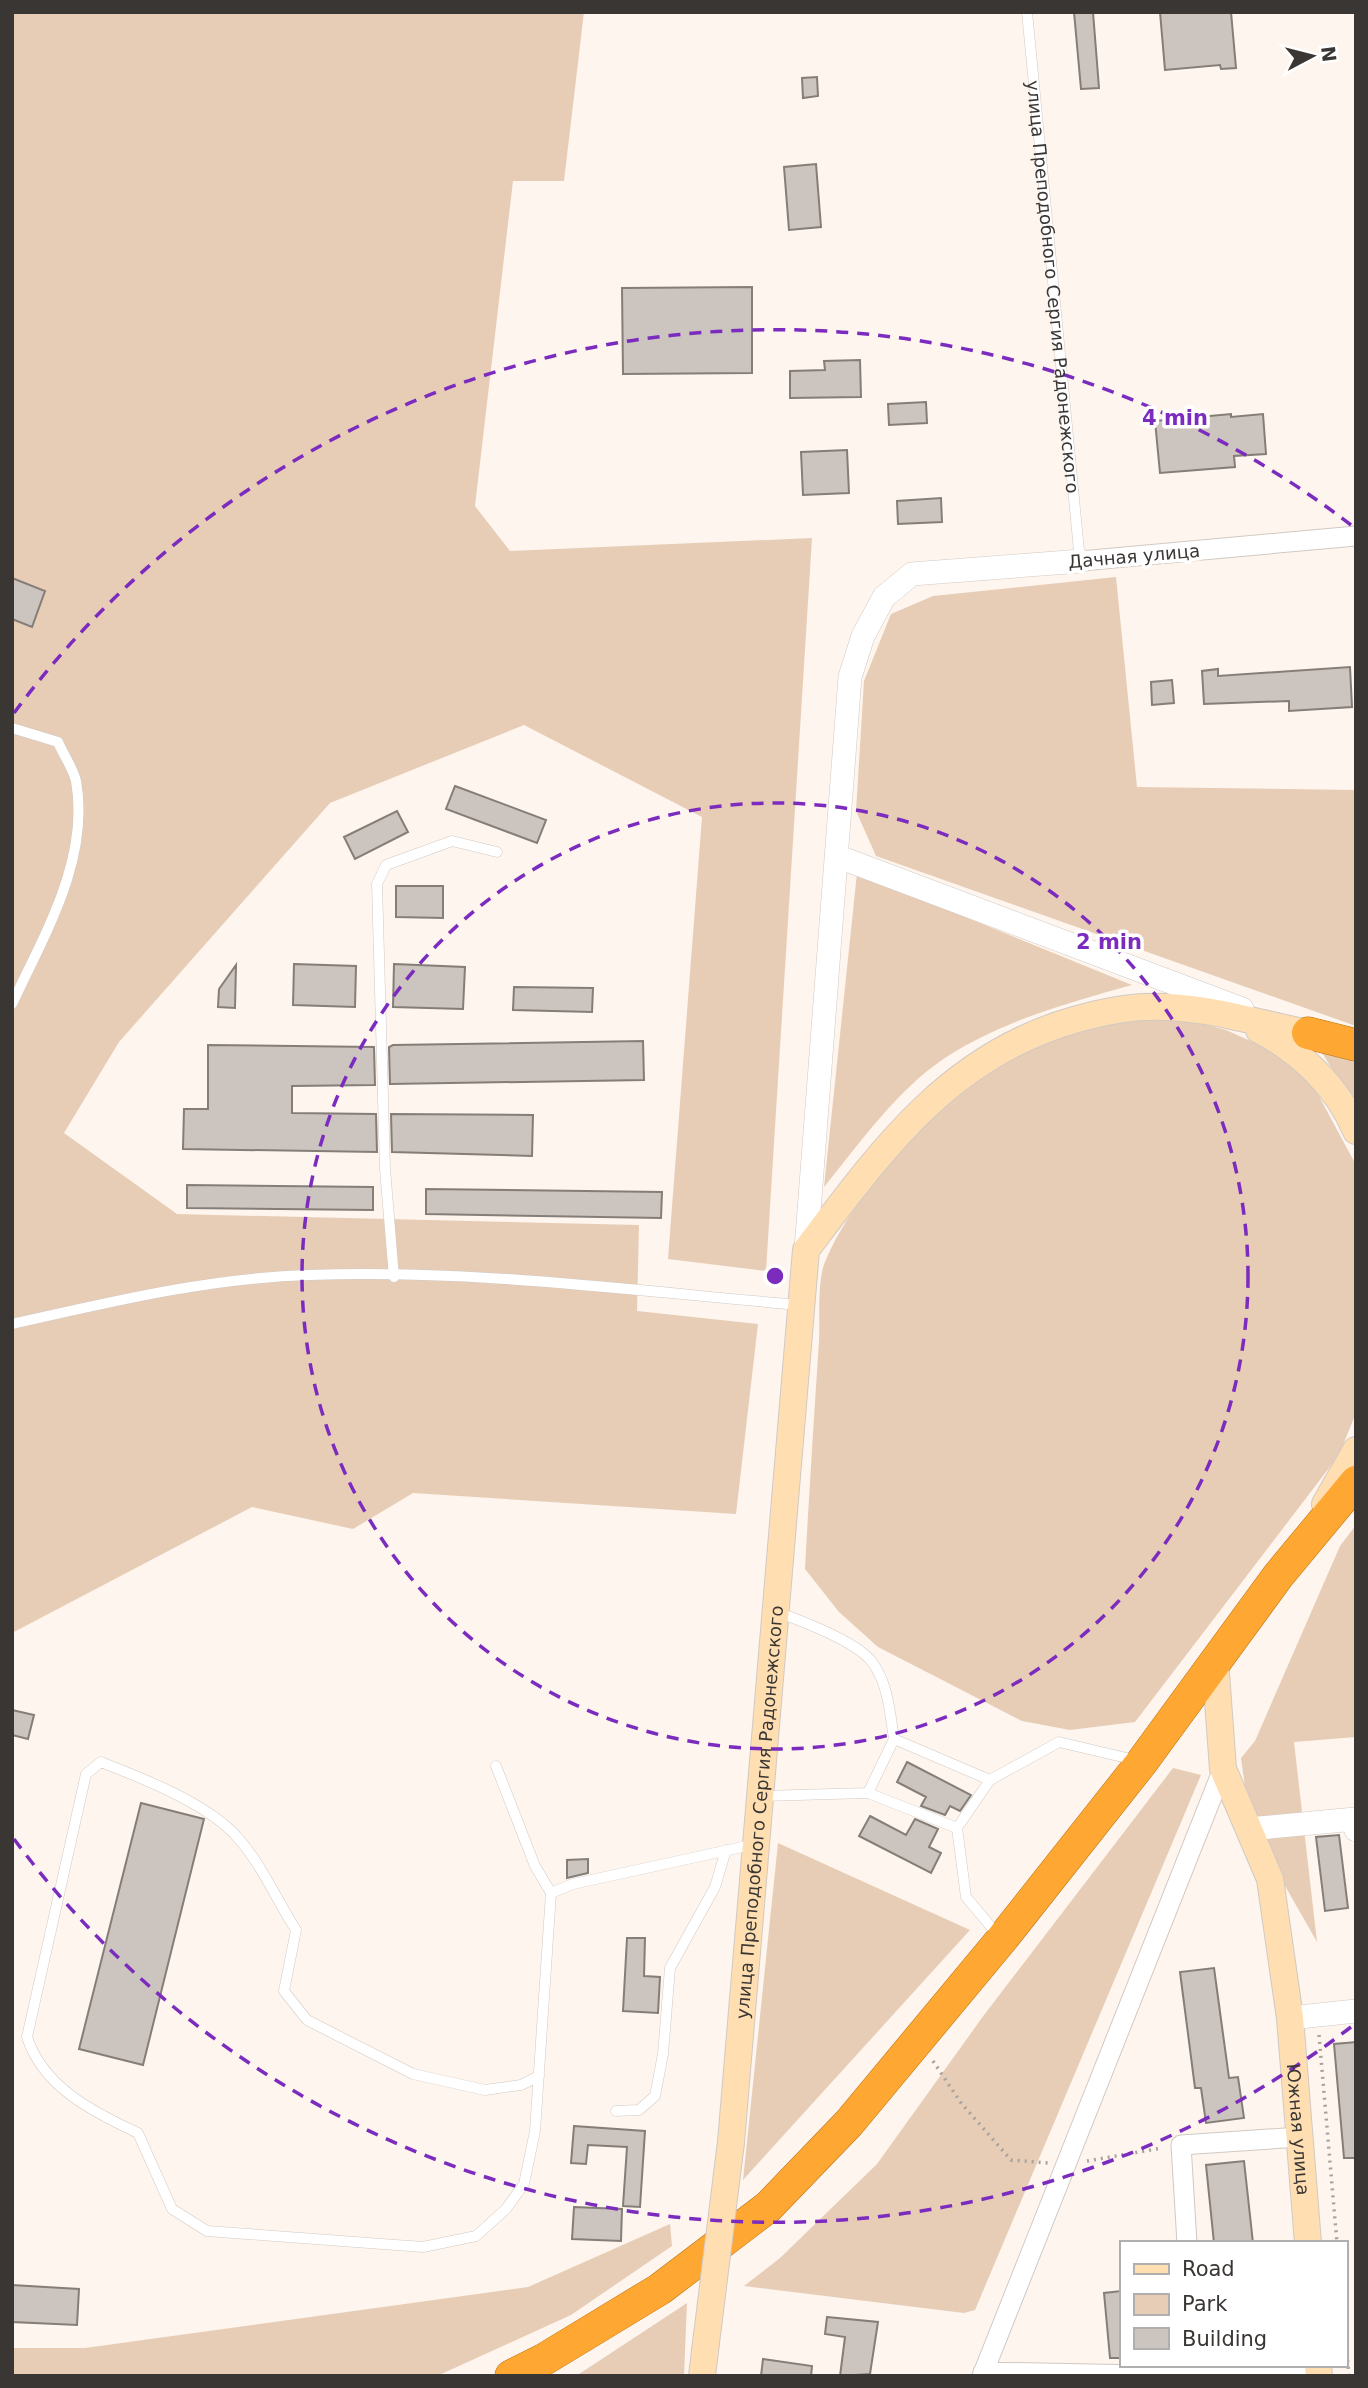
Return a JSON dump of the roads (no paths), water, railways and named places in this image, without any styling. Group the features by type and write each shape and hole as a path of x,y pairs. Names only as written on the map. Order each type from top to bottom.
{"highway":[{"path":"1308,1033 1356,1045"},
{"path":"511,2376 660,2289 768,2207 849,2123 1002,1939 1142,1762 1278,1576 1356,1482"}],"main road":[{"path":"806,1250 884,1147 936,1094 996,1052 1046,1028 1127,1007 1167,1007 1212,1012 1308,1033"},
{"path":"1239,1020 1271,1036 1307,1062 1324,1081 1356,1130"},
{"name":"улица Преподобного Сергия Радонежского","path":"704,2364 731,2141 806,1250"},
{"path":"1278,1576 1356,1451"},
{"name":"Южная улица","path":"1215,1660 1223,1769 1270,1879 1290,2018 1308,2241"}],"street":[{"name":"Дачная улица","path":"839,857 850,677 863,636 884,597 912,574 1356,536"},
{"path":"806,1250 839,857 1308,1033"},
{"path":"1145,974 1212,1012"},
{"path":"1223,1769 983,2374 1319,2370"},
{"path":"1249,1829 1355,1819 1356,1830"},
{"path":"1290,2018 1356,2011"},
{"path":"1187,2241 1181,2145 1300,2137"}],"lane":[{"name":"улица Преподобного Сергия Радонежского","path":"1027,12 1081,561"},
{"path":"12,727 58,742 75,779 78,822 66,887 12,1004"},
{"path":"394,1276 385,1169 377,884 386,865 453,841 497,852"},
{"path":"12,1324 176,1287 309,1275 483,1278 800,1305"},
{"path":"775,1611 824,1630 871,1661 887,1693 894,1739 868,1793"},
{"path":"894,1739 990,1780"},
{"path":"1002,1939 966,1897 957,1828 990,1780 1059,1742 1142,1762"},
{"path":"496,1766 535,1866 551,1893 539,2077 535,2131 524,2184 506,2210 476,2236 423,2247 207,2231 172,2208 138,2133 89,2110 33,2057 27,2037 86,1774 101,1762 185,1798 238,1837 296,1930 284,1992 307,2020 413,2074 485,2090 521,2085 539,2077"},
{"path":"760,1796 868,1793 957,1828"},
{"path":"551,1893 573,1884 756,1844"},
{"path":"616,2111 639,2110 654,2096 663,2054 670,1968 715,1887 726,1850"}]}
